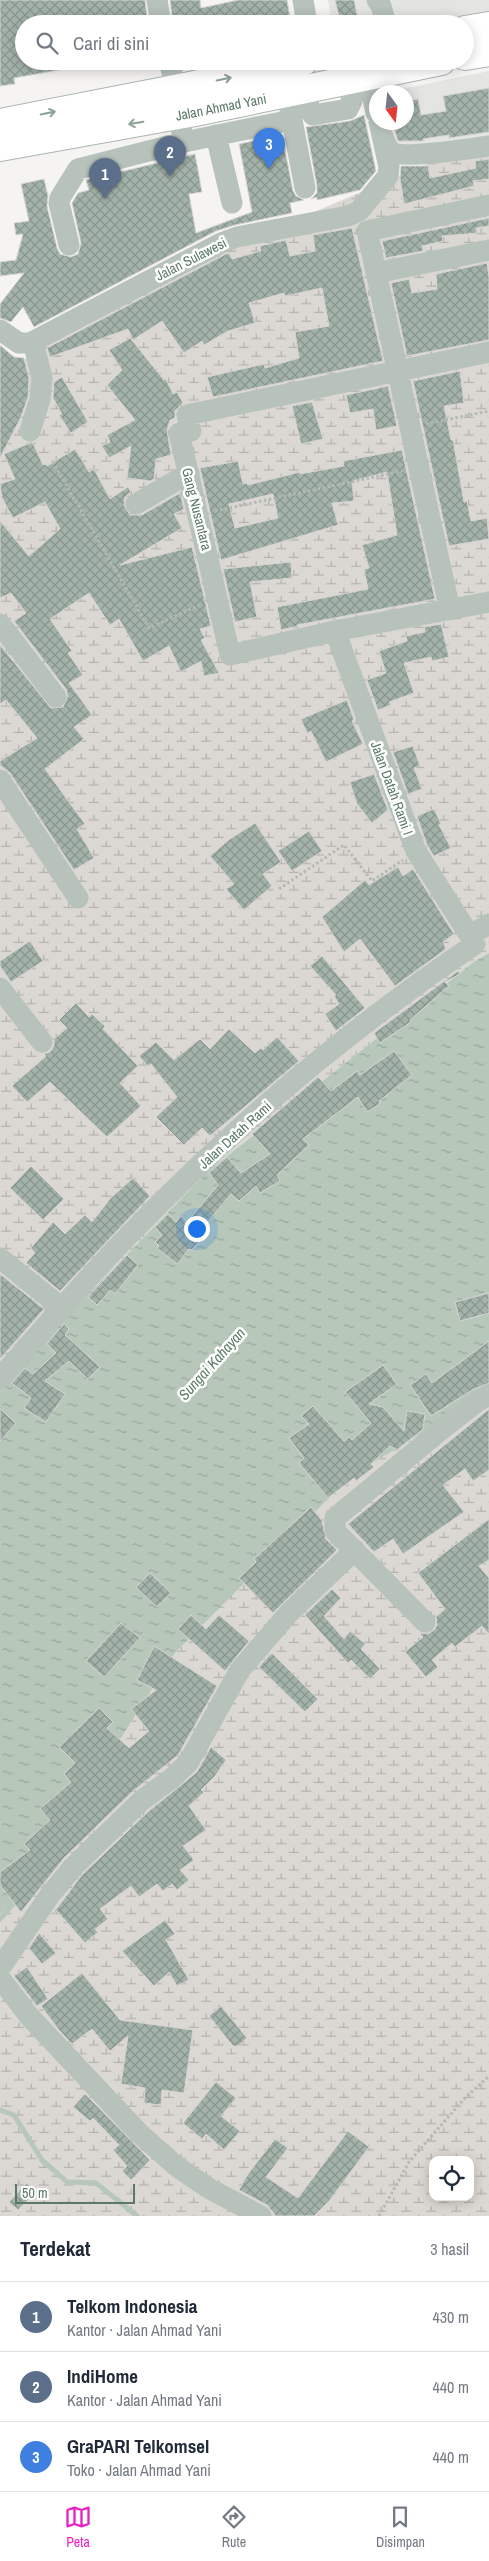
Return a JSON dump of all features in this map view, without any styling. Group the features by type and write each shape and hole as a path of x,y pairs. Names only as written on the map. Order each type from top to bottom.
{"main road":[{"path":"474,45 484,33"},
{"name":"Jalan Ahmad Yani","path":"0,147 185,101 277,70"},
{"name":"Jalan Ahmad Yani","path":"0,122 185,101 296,91 397,70"}],"street":[{"path":"157,0 160,15"},
{"path":"303,0 306,15"},
{"path":"377,0 384,15"},
{"path":"173,70 185,101 184,142"},
{"name":"Jalan Sulawesi","path":"358,78 369,102"},
{"path":"296,91 292,120 305,188"},
{"path":"69,245 60,198 78,169 184,142 292,120"},
{"name":"Jalan Sulawesi","path":"33,342 203,251 237,237 348,216 359,211 388,176 389,167 381,130"},
{"path":"382,130 388,147 397,153 434,152 489,146"},
{"path":"216,135 232,203"},
{"path":"450,610 367,231 489,205"},
{"path":"376,273 489,250"},
{"path":"0,330 19,343 33,342 42,378 40,399 30,431"},
{"name":"Gang Nusantara","path":"489,352 187,415 191,431 180,433 230,655 489,602"},
{"path":"136,504 189,472"},
{"path":"0,624 56,697"},
{"name":"Jalan Datah Rami I","path":"335,632 416,851 470,935"},
{"path":"0,780 78,898"},
{"path":"470,935 489,924"},
{"name":"Jalan Datah Rami","path":"0,1378 128,1235 203,1163 267,1106 357,1031 430,974 475,944 470,935"},
{"path":"0,988 42,1042"},
{"path":"0,1258 63,1309"},
{"path":"425,1622 335,1531 335,1518 441,1430 478,1401 489,1395"},
{"path":"0,1968 50,1895 73,1867 141,1801 172,1778 188,1763 240,1670 289,1613 355,1550"},
{"path":"0,1978 29,2016 139,2133 176,2166 203,2184 261,2216"}],"path":[{"path":"411,428 489,411"},
{"path":"53,462 149,628 218,596"},
{"path":"199,514 420,467"},
{"path":"279,889 344,845 372,881 416,851"},
{"path":"378,2216 409,2162 464,2099 489,2076"}],"shaded area":[{"path":"328,0 489,0 489,12 474,15 330,15"},
{"path":"489,71 489,139 392,147 387,130 414,130 414,86"}],"green space":[{"path":"489,150 489,953 475,961 208,1171 0,1385 0,380 65,326 274,229 439,159"},
{"path":"489,1392 489,2216 0,2216 0,1914 22,1894 175,1653 350,1477"}],"water":[{"name":"Sungai Kahayan","path":"489,953 489,1392 350,1477 175,1653 22,1894 0,1914 0,1385 208,1171 475,961"}],"building":[{"path":"0,0 145,0 147,15 15,15 15,70 59,70 14,78 15,84 0,86"},
{"path":"170,0 200,0 201,8 238,0 287,0 290,15 172,15"},
{"path":"335,0 354,0 357,15 339,15"},
{"path":"489,88 489,132 449,138 449,135 423,139 424,141 398,141 395,130 414,130 414,100 418,99 421,115 446,111 443,96"},
{"path":"364,115 376,171 360,190 317,200 317,197 311,199 317,193 317,186 306,127 350,121"},
{"path":"282,135 293,191 296,196 304,200 290,203 292,213 216,231 34,327 23,307 11,322 0,318 0,304 24,273 0,276 0,262 16,260 23,234 16,235 14,223 29,221 21,184 44,179 48,196 47,206 57,248 60,254 71,257 78,254 81,243 72,203 78,193 89,190 86,180 195,154 202,192 189,194 196,233 252,212 239,144"},
{"path":"489,159 489,179 473,181 474,186 404,204 400,178 401,166 428,166 430,178 476,168 475,161"},
{"path":"489,218 489,226 476,228 477,233 442,236 443,241 422,246 423,251 386,258 382,241"},
{"path":"352,228 383,361 213,397 207,377 264,364 265,368 299,358 295,332 329,326 322,288 285,296 284,293 249,303 255,323 228,331 204,345 202,341 184,353 162,321 133,340 128,329 50,357 47,348 226,254 229,253 232,259 261,251 260,246 286,240 290,256 315,251 313,235"},
{"path":"487,263 489,277 489,340 407,356 391,283 409,279 412,293 437,289 436,274"},
{"path":"130,338 164,380 166,379 173,394 177,392 183,403 175,411 175,418 170,420 167,430 171,455 156,459 154,479 150,481 127,478 131,446 109,458 102,446 110,442 107,435 135,420 107,385 122,370 109,350"},
{"path":"0,345 14,357 24,358 29,379 28,397 21,417 0,458"},
{"path":"460,371 464,403 444,406 451,440 453,440 464,502 467,501 471,521 487,518 489,539 449,546 413,381"},
{"path":"62,377 88,422 71,433 59,415 62,414 53,398 54,382"},
{"path":"388,386 397,426 376,430 373,409 350,413 346,395"},
{"path":"312,402 323,439 301,444 292,406"},
{"path":"33,443 43,465 47,466 75,449 89,472 94,469 110,499 128,487 131,492 125,497 124,505 130,515 142,515 180,493 184,509 174,514 182,528 120,565 192,547 211,626 200,629 205,638 201,640 219,673 204,676 201,661 181,672 169,646 143,661 119,619 110,625 89,593 50,619 72,651 68,653 83,675 69,683 92,715 74,727 84,739 45,769 85,824 77,829 94,858 74,870 10,773 0,765 0,761 37,738 6,700 0,704 0,645 51,708 63,707 68,696 66,689 14,621 26,613 11,593 0,598 0,521 29,556 60,529 45,502 13,518 2,498 0,484 15,479 4,454"},
{"path":"402,450 435,599 297,625 281,630 277,607 368,589 364,569 369,568 362,545 397,535 387,472 352,481 354,501 332,503 338,525 221,560 200,468 238,461 243,484 247,483 248,485 300,472 300,474 344,466 343,461","holes":["273,494 278,518 235,528 229,504"]},
{"path":"291,562 292,578 250,582 257,617 235,622 223,569"},
{"path":"441,624 449,657 432,661 431,657 404,663 414,693 389,702 391,705 378,710 367,680 386,673 379,651 407,641 406,636 425,632 424,627"},
{"path":"347,700 354,720 352,721 363,744 326,762 311,731 307,733 301,719"},
{"path":"413,746 420,766 414,768 422,789 408,794 393,752"},
{"path":"374,774 388,810 372,823 357,804 350,782"},
{"path":"434,809 441,824 439,825 451,848 434,856 427,845 417,816"},
{"path":"255,823 281,862 263,874 272,886 244,910 226,889 234,884 210,856 230,839"},
{"path":"309,831 322,851 292,871 278,851"},
{"path":"398,867 403,876 413,869 454,934 443,942 446,949 395,986 360,939 344,952 322,917 365,880 369,885"},
{"path":"30,941 43,961 11,982 0,966 0,961"},
{"path":"322,956 365,1008 336,1031 325,1014 339,1004 334,996 336,995 310,966"},
{"path":"458,971 460,974 445,982 449,986 410,1020 411,1022 380,1043 374,1033"},
{"path":"76,1003 89,1017 92,1014 105,1026 103,1029 138,1066 120,1083 141,1106 107,1137 50,1082 27,1102 12,1086 46,1056 44,1054 50,1052 54,1046 54,1039 67,1028 59,1020"},
{"path":"229,1029 255,1053 261,1048 263,1050 277,1037 299,1061 210,1136 202,1128 184,1145 156,1117 177,1097 151,1064 148,1066 139,1056 156,1042 174,1060 200,1039 210,1049"},
{"path":"394,1051 412,1075 379,1101 380,1104 367,1112 358,1097 303,1139 309,1145 277,1175 280,1181 260,1193 256,1186 239,1201 231,1194 197,1235 202,1239 191,1250 189,1249 177,1264 157,1248 159,1246 155,1242 162,1235 155,1227 168,1214 176,1222 181,1216 187,1222 218,1185 209,1173 227,1157 241,1173 270,1154 252,1134 318,1077 331,1091 357,1071 360,1075"},
{"path":"31,1166 64,1199 43,1220 10,1188"},
{"path":"133,1178 150,1196 60,1291 26,1263 35,1253 31,1248 53,1222 65,1234 85,1215 92,1222 110,1199"},
{"path":"127,1255 138,1265 115,1294 110,1290 97,1305 88,1297"},
{"path":"0,1274 44,1309 0,1359"},
{"path":"489,1293 489,1313 460,1321 455,1302"},
{"path":"64,1324 69,1329 65,1335 100,1367 88,1379 69,1361 45,1381 65,1394 46,1422 24,1408 31,1398 12,1383 25,1368 33,1374 56,1353 47,1344"},
{"path":"489,1341 489,1383 472,1390 431,1416 410,1385 426,1374 432,1383"},
{"path":"383,1365 397,1384 369,1404 383,1407 404,1431 407,1411 425,1414 423,1429 397,1450 390,1446 371,1464 374,1467 356,1481 354,1478 328,1498 299,1463 304,1458 289,1438 309,1424 301,1416 313,1406 344,1441 349,1437 352,1440 371,1423 345,1392"},
{"path":"0,1409 16,1423 0,1441"},
{"path":"489,1409 489,1470 473,1481 465,1469 443,1485 464,1512 403,1554 393,1539 374,1552 348,1524"},
{"path":"311,1507 322,1521 326,1539 337,1550 273,1613 239,1578 256,1562 254,1559"},
{"path":"489,1519 489,1560 479,1566 489,1578 489,1634 482,1626 455,1647 452,1643 432,1660 438,1667 426,1677 405,1652 423,1637 419,1633 428,1634 434,1630 437,1625 436,1617 445,1609 418,1573"},
{"path":"150,1573 171,1593 157,1607 136,1587"},
{"path":"332,1589 341,1598 324,1616 344,1639 350,1631 365,1644 361,1649 380,1669 370,1679 351,1660 348,1663 305,1615"},
{"path":"191,1615 206,1629 219,1615 249,1641 225,1671 178,1629"},
{"path":"121,1623 140,1638 104,1677 86,1661"},
{"path":"154,1646 217,1686 178,1755 132,1792 64,1858 21,1912 0,1885 0,1872 30,1850 24,1844 50,1820 40,1809 71,1782 64,1774 75,1763 59,1747 99,1708 113,1722 107,1728 129,1748 149,1731 131,1709 156,1690 137,1680"},
{"path":"272,1653 318,1699 305,1712 259,1667"},
{"path":"211,1747 226,1760 215,1776 201,1790 204,1792 189,1806 206,1830 183,1846 194,1860 180,1870 189,1880 177,1890 172,1884 163,1891 157,1884 139,1897 131,1886 100,1909 108,1919 95,1929 98,1932 85,1943 57,1911 49,1919 82,1875 149,1811 197,1772"},
{"path":"165,1920 175,1934 166,1940 189,1980 177,1986 169,1972 154,1986 122,1951"},
{"path":"39,1933 56,1953 42,1964 29,1948"},
{"path":"27,1967 48,1999 37,2006 14,1976"},
{"path":"82,1973 120,2020 193,2030 184,2093 162,2090 161,2105 144,2103 145,2088 121,2084 128,2036 110,2051 92,2029 72,2044 59,2030 41,2006"},
{"path":"221,2006 247,2038 238,2046 233,2046 209,2016"},
{"path":"216,2082 236,2098 221,2116 240,2131 224,2150 206,2134 202,2139 183,2123"},
{"path":"85,2094 150,2160 131,2180 122,2171 127,2166 113,2150 119,2145 93,2118 90,2121 73,2107"},
{"path":"348,2131 369,2147 329,2201 314,2216 276,2216 267,2205 239,2190 248,2174 275,2139 288,2148 266,2177 298,2198"},
{"path":"27,2183 36,2192 18,2210 9,2202"}],"waterway":[{"path":"0,1919 18,1898"},
{"path":"0,2110 14,2115 42,2160 67,2182 96,2183 137,2216"}],"place":[{"name":"GraPARI Telkomsel","path":"269,169"},
{"name":"IndiHome","path":"170,177"},
{"name":"Telkom Indonesia","path":"105,199"}]}
